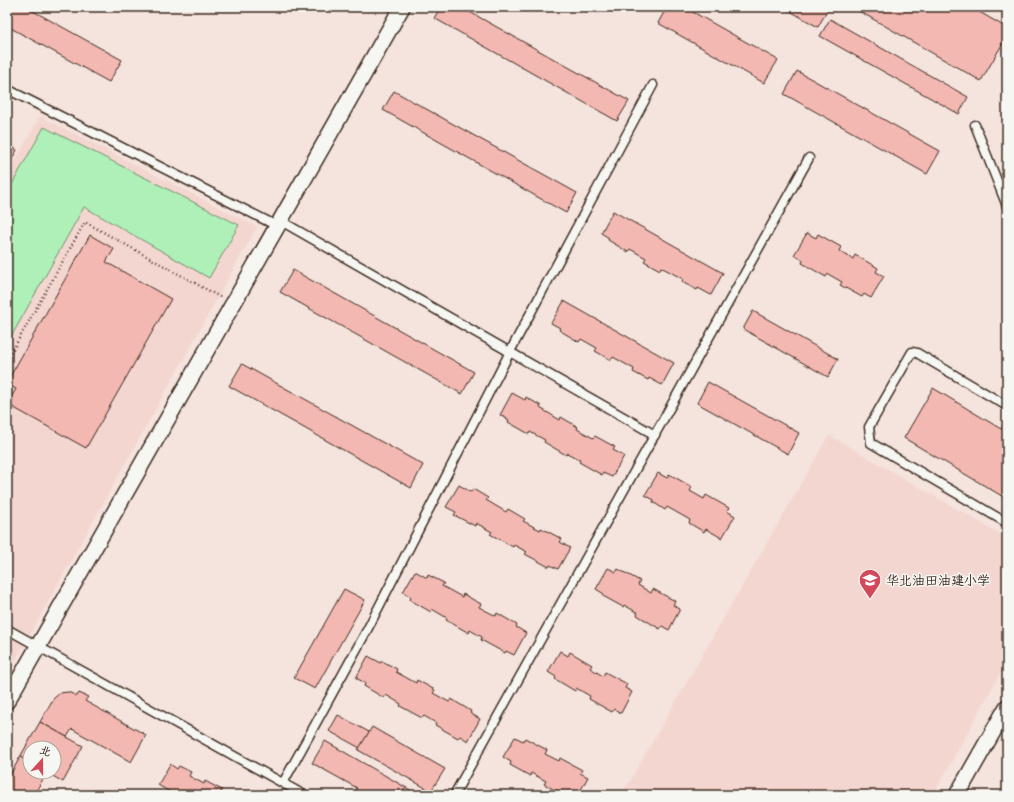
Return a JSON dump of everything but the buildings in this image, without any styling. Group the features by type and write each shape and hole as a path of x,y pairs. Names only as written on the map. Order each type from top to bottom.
{"street":[{"path":"7,701 402,7"},
{"path":"957,795 1007,707"}],"lane":[{"path":"283,783 366,632 510,352 653,85"},
{"path":"7,89 279,223 655,435"},
{"path":"975,125 1007,206"},
{"path":"454,795 809,158"},
{"path":"1007,406 917,353 912,352 869,427 871,443 1007,523"},
{"path":"7,629 304,795"}],"path":[{"path":"7,360 85,222 232,304"}],"shaded area":[{"path":"40,116 257,227 7,676 7,176"},
{"name":"华北油田油建小学","path":"829,435 1007,538 1007,661 933,795 622,795"}],"green space":[{"path":"44,127 239,225 209,278 84,207 7,344 7,193"}],"place":[{"name":"华北油田油建小学","path":"870,600"}]}
